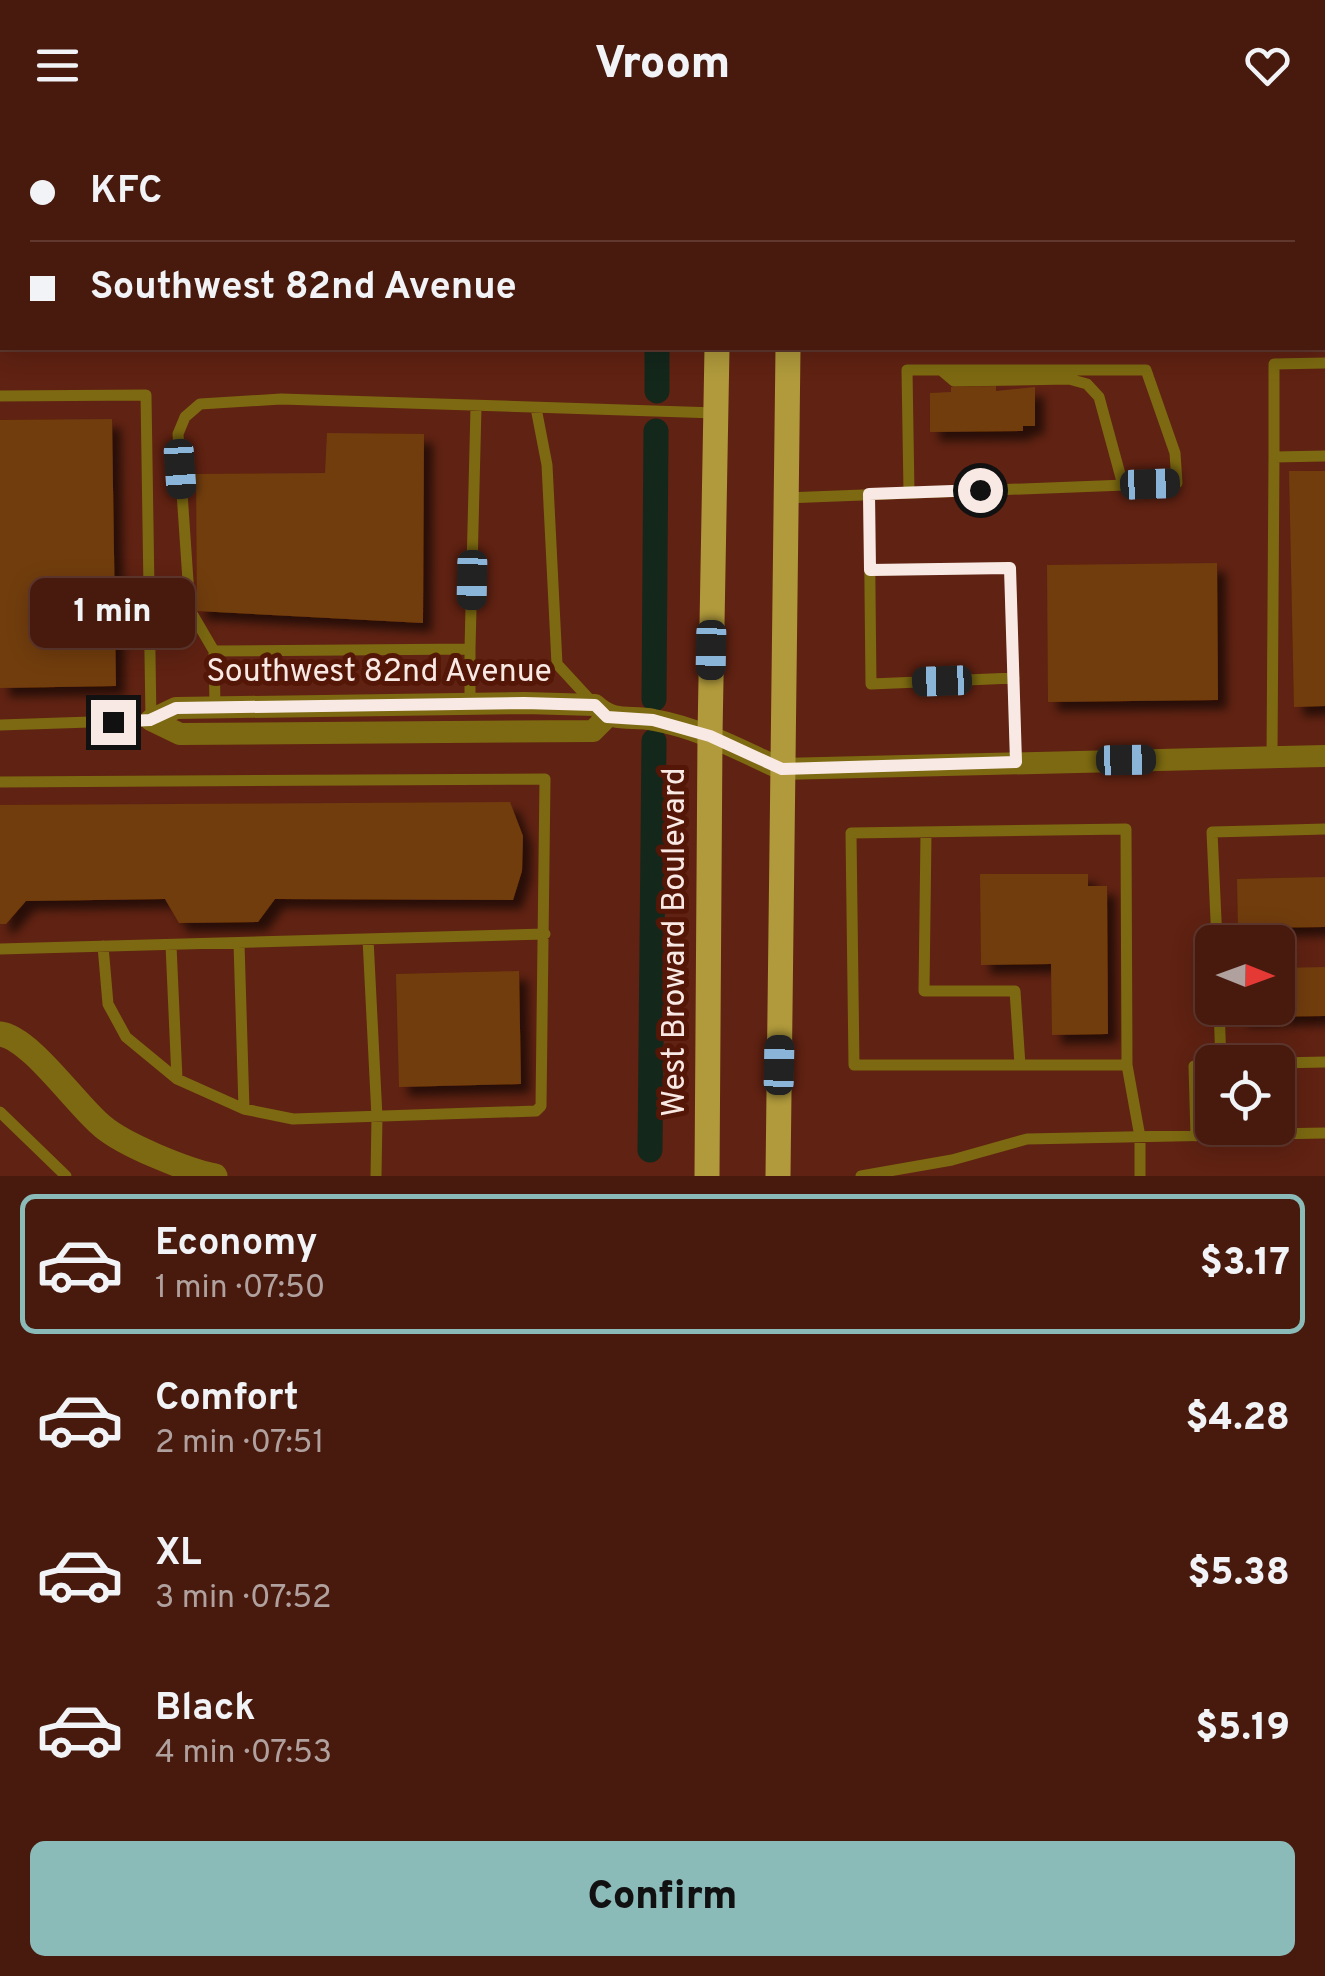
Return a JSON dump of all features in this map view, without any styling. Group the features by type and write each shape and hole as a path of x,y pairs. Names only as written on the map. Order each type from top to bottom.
{"main road":[{"name":"West Broward Boulevard","path":"707,1176 717,350"},
{"path":"778,1176 788,350"}],"street":[{"name":"Southwest 82nd Avenue","path":"150,720 176,708 216,706 470,703 601,711 710,736 782,769"},
{"path":"379,732 380,704"},
{"name":"Southwest 82nd Avenue","path":"150,720 180,734 593,731 601,711"},
{"path":"782,769 1325,756"},
{"path":"0,1034 10,1035 104,1128 189,1171 214,1176"}],"lane":[{"path":"1272,757 1274,350"},
{"path":"1274,364 1325,364"},
{"path":"785,498 1177,484 1175,454 1146,370 907,370 909,493"},
{"path":"941,370 954,381 1069,379 1088,384 1098,397 1123,485"},
{"path":"0,396 146,394 150,720"},
{"path":"216,706 214,651 190,610 178,434 185,416 200,404 281,399 716,412"},
{"path":"470,703 476,407"},
{"path":"536,408 547,464 557,664 601,711"},
{"path":"1274,457 1325,456"},
{"path":"869,494 871,684 1014,678"},
{"path":"870,570 1010,568 1016,762"},
{"path":"214,651 470,649"},
{"name":"Southwest 82nd Avenue","path":"0,725 150,720"},
{"path":"0,782 545,779 539,1108 293,1119 244,1109 178,1079 126,1037 108,1004 103,946"},
{"path":"1215,925 1212,832 1325,828"},
{"path":"1128,1065 854,1065 852,833 1126,830 1128,1065 1140,1138 1136,1175"},
{"path":"926,832 924,991 1016,991 1020,1065"},
{"path":"0,949 545,934"},
{"path":"368,939 376,1176"},
{"path":"239,943 244,1109"},
{"path":"171,944 178,1079"},
{"path":"1295,1063 1325,1062"},
{"path":"1195,1066 1195,1101"},
{"path":"0,1112 66,1176"},
{"path":"1295,1132 1325,1133"},
{"path":"861,1176 952,1160 1027,1139 1195,1136"}],"building":[{"path":"996,386 996,391 1035,387 1035,426 1023,426 1023,431 930,432 930,393 951,392 951,387"},
{"path":"112,419 116,686 0,688 0,420"},
{"path":"327,433 424,434 423,623 197,611 196,474 325,473"},
{"path":"1289,471 1325,471 1325,706 1294,707"},
{"path":"1217,563 1218,700 1048,702 1047,565"},
{"path":"510,802 523,836 522,871 513,900 275,899 258,922 179,923 165,899 26,901 6,924 0,924 0,805"},
{"path":"980,874 1088,874 1088,886 1107,886 1108,1034 1052,1035 1051,964 981,965"},
{"path":"1325,877 1325,927 1238,925 1237,879"},
{"path":"1325,967 1325,1016 1295,1016 1295,968"},
{"path":"519,971 521,1084 399,1087 396,974"}],"waterway":[{"path":"657,350 657,391"},
{"path":"654,699 656,431"},
{"path":"650,1150 654,741"}],"route":[{"path":"113,722 150,720 176,708 595,705 607,717 653,720 710,736 782,769 1016,762 1010,568 870,570 869,494 980,490"}]}
